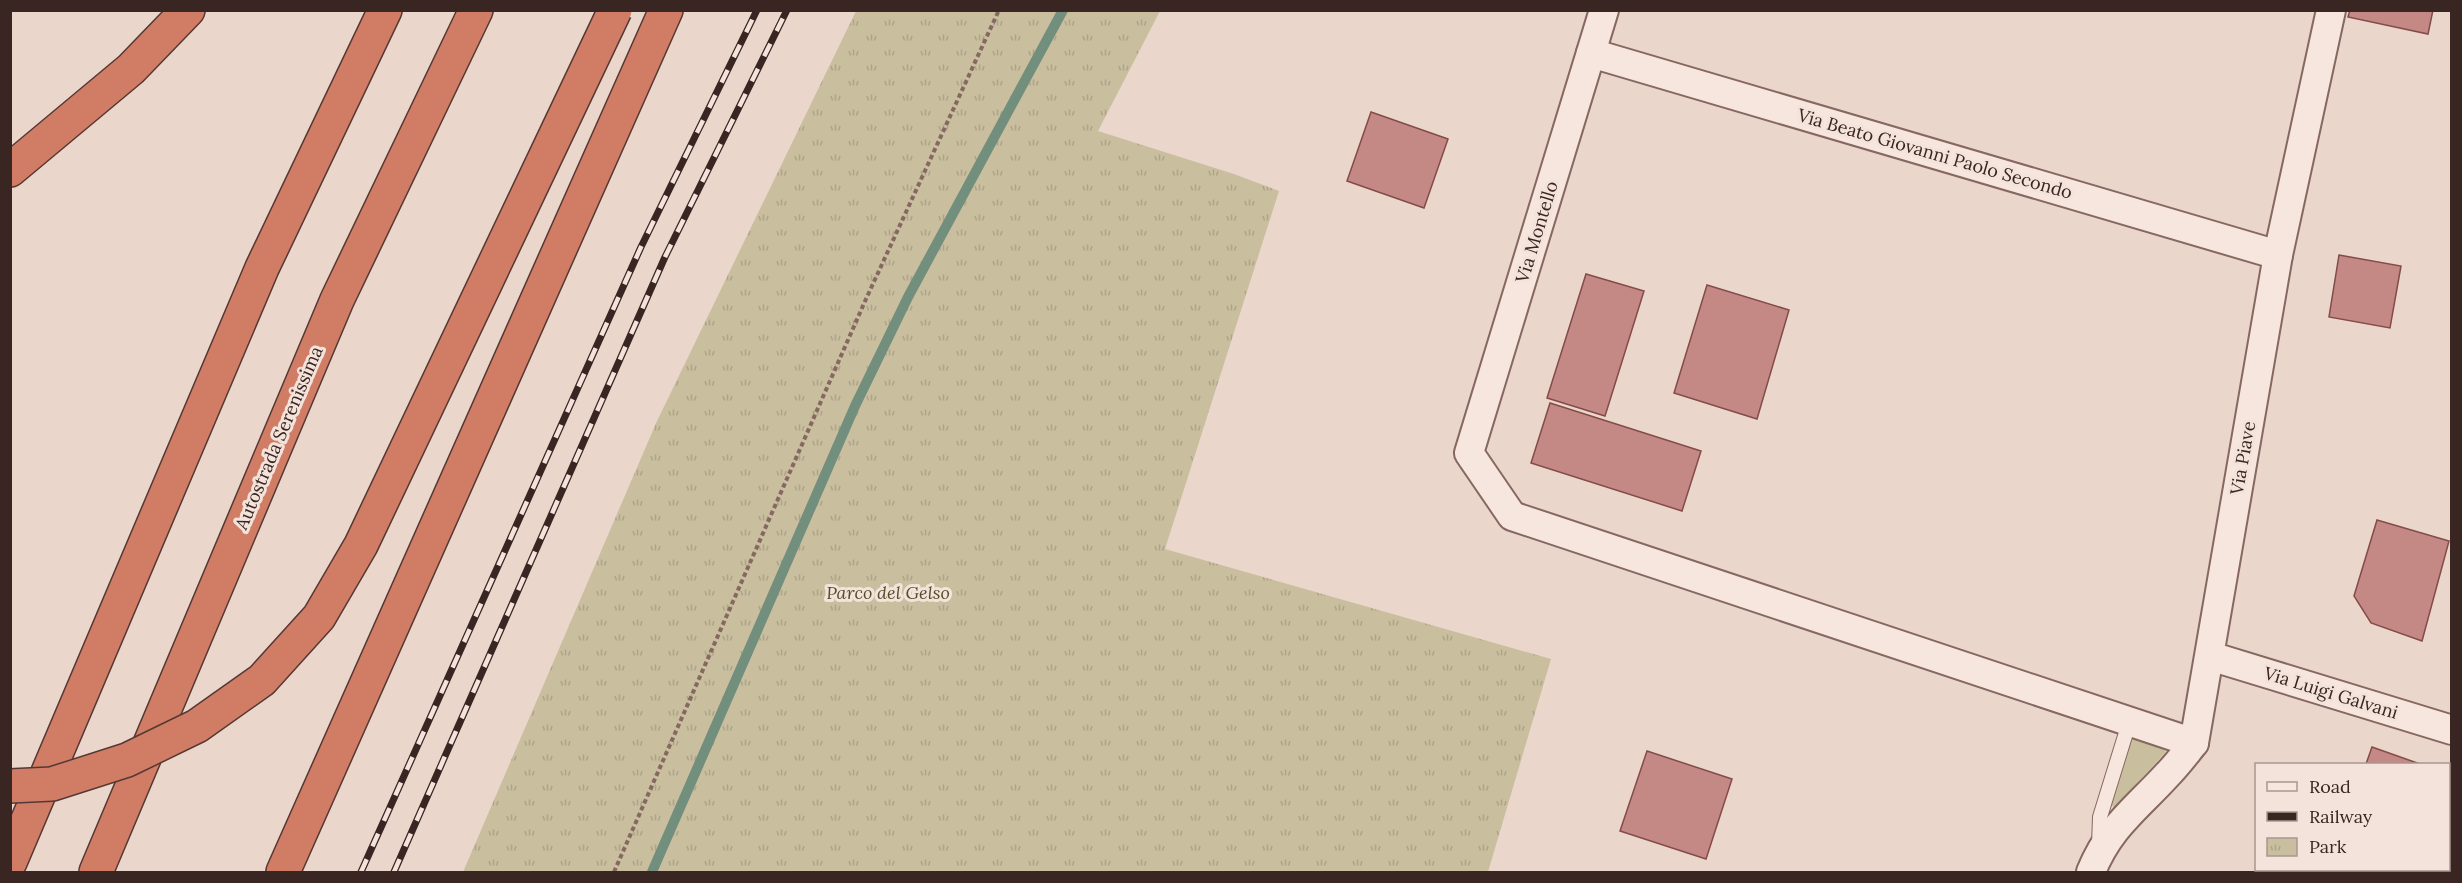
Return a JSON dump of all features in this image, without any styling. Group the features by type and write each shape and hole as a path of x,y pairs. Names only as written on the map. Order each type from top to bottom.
{"highway":[{"path":"10,170 131,69 188,10"},
{"path":"10,862 262,268 385,10"},
{"name":"Autostrada Serenissima","path":"96,873 337,300 476,10"},
{"path":"10,786 52,784 116,764 197,726 262,680 319,617 361,545 615,10"},
{"path":"283,873 642,69 666,10"}],"street":[{"name":"Via Montello","path":"1604,10 1469,453 1512,516 2129,723"},
{"name":"Via Piave","path":"2095,862 2117,825 2167,776 2194,743 2278,255 2331,10"},
{"name":"Via Beato Giovanni Paolo Secondo","path":"1591,53 2278,255"},
{"name":"Via Luigi Galvani","path":"2210,656 2451,730"},
{"path":"2129,723 2194,743"}],"lane":[{"path":"2095,862 2100,817 2129,723"}],"path":[{"path":"614,873 866,299 999,10"}],"green space":[{"name":"Parco del Gelso","path":"856,11 1160,11 1098,131 1234,174 1279,191 1165,549 1551,659 1488,872 463,872 657,421"},
{"path":"2135,738 2166,747 2165,753 2114,808 2110,803 2129,742"}],"building":[{"path":"2350,10 2433,10 2428,34 2348,17"},
{"path":"1371,112 1448,139 1424,208 1347,181"},
{"path":"2339,255 2401,266 2390,328 2329,317"},
{"path":"1586,274 1644,291 1605,416 1547,398"},
{"path":"1707,285 1789,310 1757,419 1674,393"},
{"path":"1550,403 1701,451 1682,511 1531,463"},
{"path":"2377,520 2449,541 2422,641 2371,623 2354,596"},
{"path":"2372,747 2417,763 2366,763"},
{"path":"1647,751 1732,779 1706,859 1620,831"},
{"path":"2450,776 2452,776 2452,834 2450,834"}],"waterway":[{"path":"652,872 855,406 908,297 1063,10"}],"railway":[{"path":"361,872 641,247 757,10"},
{"path":"394,872 665,257 787,10"}]}
